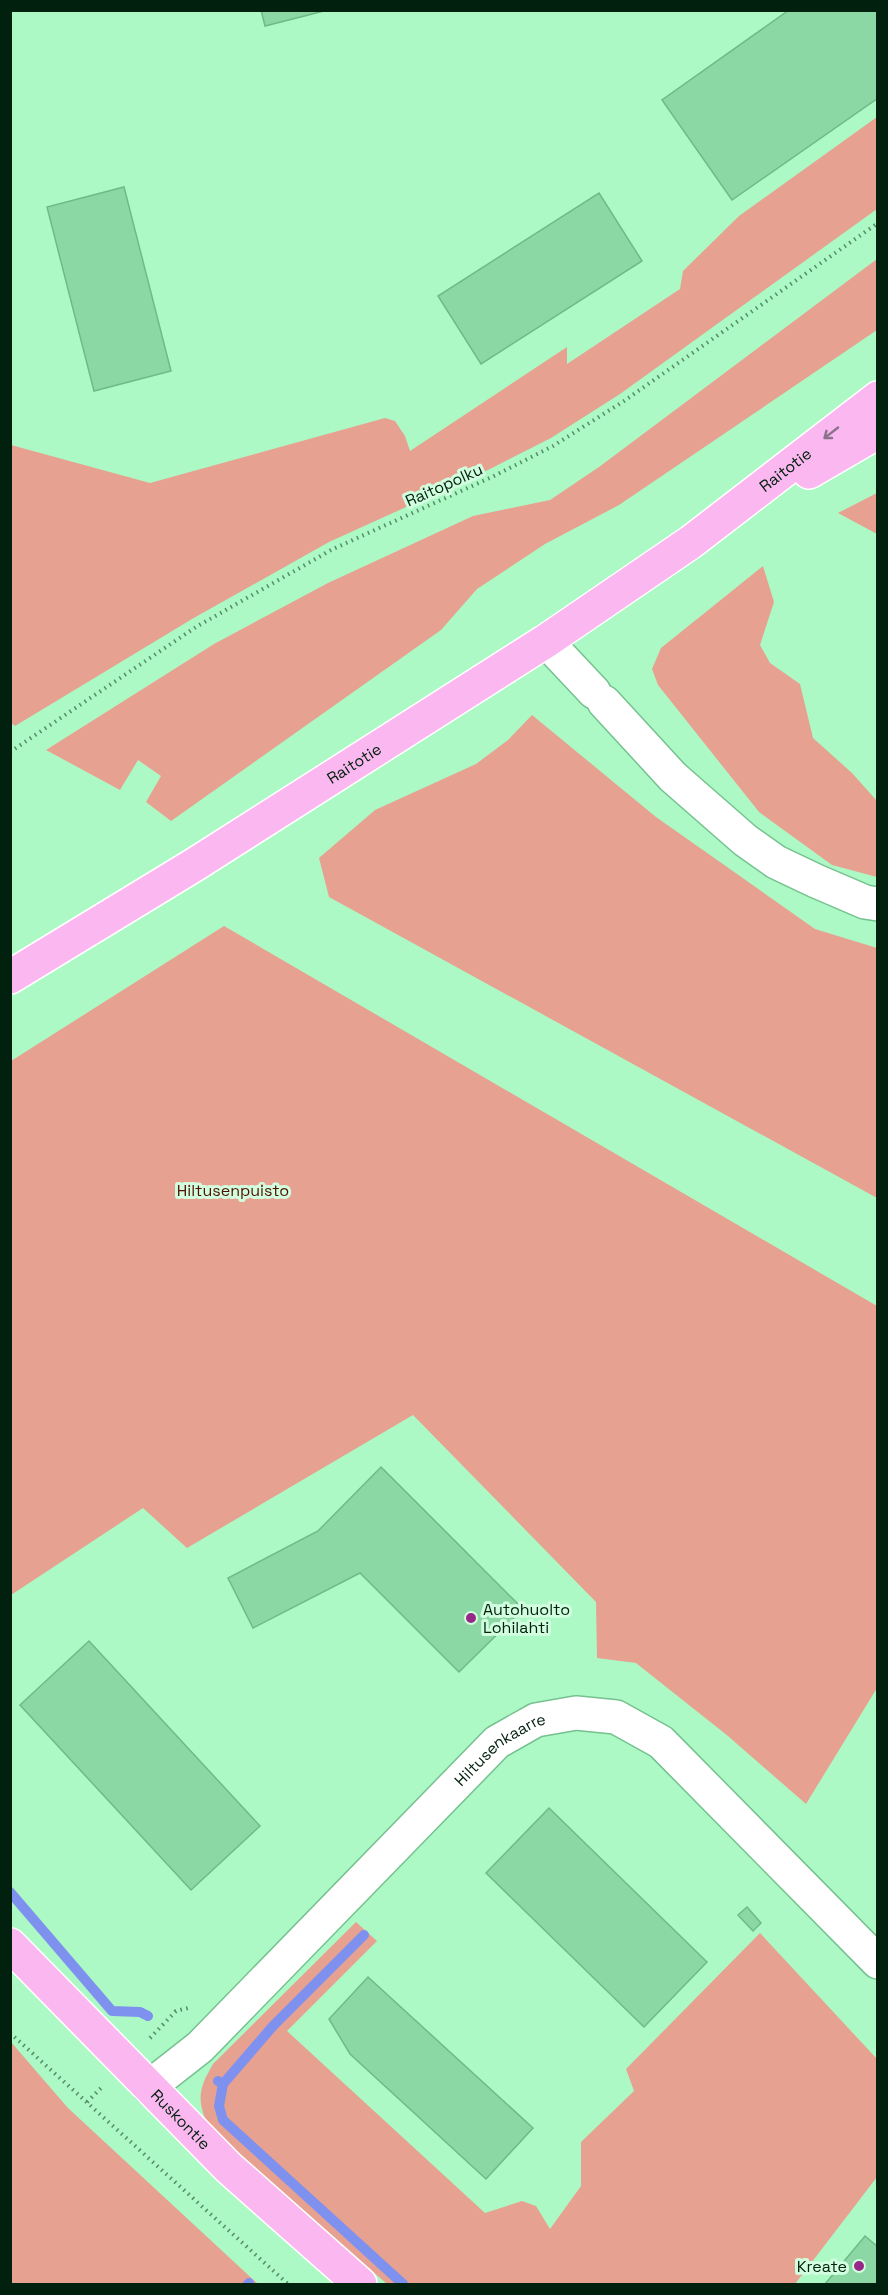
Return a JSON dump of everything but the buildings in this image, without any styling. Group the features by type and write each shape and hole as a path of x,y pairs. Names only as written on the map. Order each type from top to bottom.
{"main road":[{"name":"Raitotie","path":"692,542 878,398"},
{"name":"Raitotie","path":"10,977 204,859 546,641 692,542 878,432"},
{"name":"Ruskontie","path":"10,1945 229,2168 360,2284"}],"street":[{"path":"546,641 673,777 745,840 776,862 855,898 878,904"},
{"name":"Hiltusenkaarre","path":"149,2087 200,2047 497,1742 536,1720 576,1713 616,1717 661,1742 878,1962"}],"path":[{"name":"Raitopolku","path":"10,752 196,627 333,549 492,477 553,446 624,400 878,224"},
{"path":"10,2034 288,2284"}],"green space":[{"path":"877,117 877,209 620,394 551,438 490,469 329,542 192,619 15,726 11,723 11,445 150,483 385,418 395,421 405,436 410,451 567,347 567,364 680,289 683,271 739,216"},
{"path":"877,259 877,330 619,505 545,544 477,589 441,630 171,821 146,802 161,776 138,760 120,790 46,750 214,644 328,583 473,516 550,500 599,467"},
{"path":"877,493 877,534 838,513"},
{"path":"763,566 774,602 760,645 770,663 800,684 813,738 852,773 877,801 877,877 832,865 759,812 658,685 652,669 661,648"},
{"path":"532,715 656,817 815,929 877,948 877,1198 329,897 319,858 375,810 476,764 508,740"},
{"name":"Hiltusenpuisto","path":"224,926 877,1306 877,1688 806,1804 728,1736 636,1663 597,1658 596,1602 413,1415 187,1548 143,1508 11,1595 11,1061"},
{"path":"356,1922 377,1941 287,2031 485,2213 522,2201 536,2206 550,2229 581,2186 581,2142 634,2091 626,2069 760,1933 877,2059 877,2177 795,2284 387,2284 210,2130 201,2104 204,2082 213,2064"},
{"path":"11,2042 68,2108 258,2284 11,2284"}],"waterway":[{"path":"10,1892 112,2011 140,2012 148,2016"},
{"path":"223,2084 273,2026 364,1935"},
{"path":"218,2081 223,2084 219,2106 223,2120 403,2284"}],"place":[{"name":"Autohuolto Lohilahti","path":"471,1618"},
{"name":"Kreate","path":"859,2266"}]}
